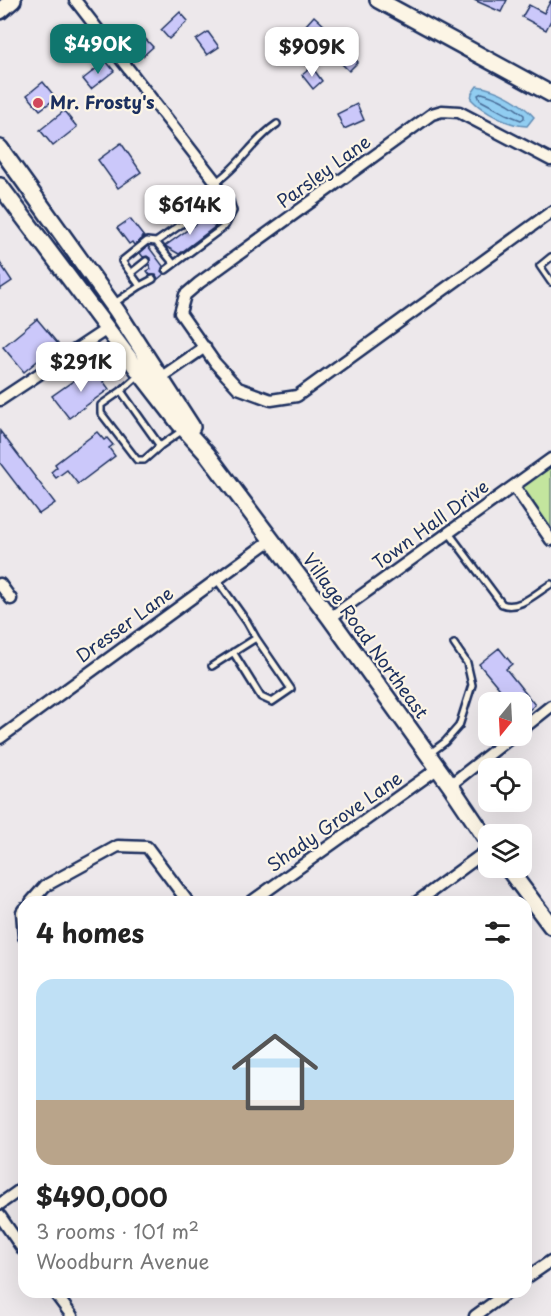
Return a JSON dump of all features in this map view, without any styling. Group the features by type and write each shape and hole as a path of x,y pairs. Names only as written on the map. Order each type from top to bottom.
{"main road":[{"path":"0,11 13,0"},
{"path":"378,0 551,94"},
{"name":"Village Road Northeast","path":"0,148 112,305 151,379 184,429 207,454"},
{"name":"Village Road Northeast","path":"0,186 107,329 151,379 330,618 478,827"},
{"path":"515,878 529,896"},
{"path":"532,901 551,926"}],"street":[{"path":"75,0 216,182"},
{"name":"Parsley Lane","path":"551,146 548,158 459,112 442,111 432,114 208,276 185,295 180,313 215,363 238,388 271,400 297,396 551,212"},
{"path":"0,400 107,329"},
{"path":"151,379 205,347"},
{"name":"Town Hall Drive","path":"330,618 551,459"},
{"path":"514,486 551,540"},
{"name":"Dresser Lane","path":"0,738 271,540"},
{"path":"0,584 11,599"},
{"path":"532,721 551,706"},
{"path":"450,785 500,746"},
{"name":"Shady Grove Lane","path":"259,896 437,769"},
{"path":"36,896 45,886 118,846 147,847 184,896"},
{"path":"425,896 478,857"},
{"path":"0,1204 18,1191"},
{"path":"0,1216 18,1242"},
{"path":"532,1274 551,1261"},
{"path":"58,1298 72,1316"},
{"path":"475,1316 500,1298"}],"lane":[{"path":"165,270 194,245 225,226 233,211 230,201 216,182 231,172 256,141 277,124"},
{"path":"140,286 122,261 147,241 156,242 202,210 225,226"},
{"path":"189,220 195,224"},
{"path":"172,232 179,236"},
{"path":"156,242 174,264"},
{"path":"155,255 162,250"},
{"path":"551,257 540,266 551,282"},
{"path":"131,273 146,261"},
{"path":"112,305 153,279"},
{"path":"151,379 121,391 101,405 101,413 137,460 144,459 184,429"},
{"path":"121,391 160,446"},
{"path":"449,533 502,604 506,606 518,605 551,584"},
{"path":"216,579 248,622 255,638 291,689 272,702 261,697 233,652"},
{"path":"212,666 255,638"},
{"path":"427,754 445,742 459,726 472,685 467,663 453,644"}],"green space":[{"path":"551,462 551,539 514,486"}],"water":[{"path":"477,86 508,97 534,117 527,126 512,124 482,109 471,99"}],"building":[{"path":"474,0 507,0 501,12"},
{"path":"551,0 551,20 546,30 522,17 529,5 544,13"},
{"path":"180,12 188,21 169,39 161,30"},
{"path":"314,16 326,27 318,36 306,25"},
{"path":"208,32 219,47 207,55 196,40"},
{"path":"140,33 153,47 143,56 130,42"},
{"path":"343,47 358,62 349,71 334,56"},
{"path":"106,61 114,71 91,89 83,79"},
{"path":"312,67 322,81 313,89 302,75"},
{"path":"43,82 56,98 40,110 27,95"},
{"path":"357,104 364,120 344,129 337,114"},
{"path":"64,111 77,127 53,146 40,130"},
{"path":"121,143 141,172 118,188 98,160"},
{"path":"130,219 144,237 134,245 132,242 129,244 117,228"},
{"path":"203,219 216,226 179,254 165,246"},
{"path":"148,246 163,266 161,271 164,274 158,279 156,275 150,275 147,271 151,269 150,258 143,257 140,253"},
{"path":"0,263 12,281 0,289"},
{"path":"37,319 58,344 24,372 3,347"},
{"path":"93,367 109,389 69,418 52,396"},
{"path":"0,431 55,503 39,514 0,463"},
{"path":"97,432 113,445 109,448 115,456 78,484 67,470 56,478 51,472 57,467 55,464"},
{"path":"499,648 512,664 506,669 525,692 502,692 479,664"}],"place":[{"name":"Mr. Frosty's","path":"38,103"}]}
